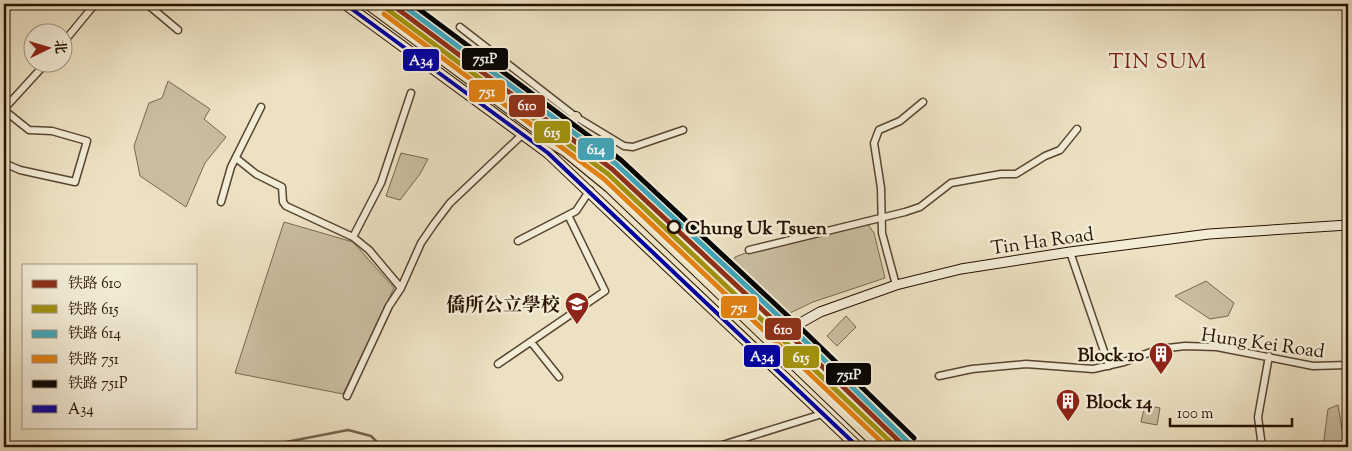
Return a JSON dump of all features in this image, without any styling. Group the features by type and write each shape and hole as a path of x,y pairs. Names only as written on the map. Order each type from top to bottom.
{"main road":[{"path":"345,4 524,133 590,190 858,447"},
{"path":"368,4 538,129 550,142 597,177 880,447"},
{"path":"564,151 562,134 576,117"},
{"path":"538,129 562,134"},
{"path":"590,190 597,177"}],"street":[{"path":"72,32 95,4"},
{"path":"147,4 178,30"},
{"path":"378,4 390,4 395,24"},
{"path":"460,27 576,117 624,146 633,147 683,130"},
{"path":"4,163 20,170 75,182 87,141 52,131 30,130 4,109 38,72"},
{"path":"353,236 382,183 411,94"},
{"path":"896,285 882,233 881,188 874,143 879,130 900,121 923,102"},
{"path":"220,202 236,158 261,108"},
{"path":"749,250 883,218 920,207 951,183 1001,174 1016,174 1045,156 1060,150 1077,129"},
{"path":"347,396 389,306 401,288 421,243 450,203 524,133"},
{"path":"236,158 256,174 282,187 283,202 295,211 353,236 369,250 401,288"},
{"path":"518,241 576,211 590,190"},
{"path":"498,364 605,291 568,215"},
{"name":"Tin Ha Road","path":"761,356 797,325 820,312 896,285 989,264 1209,234 1348,225"},
{"path":"1070,252 1109,366"},
{"path":"530,342 559,377"},
{"name":"Hung Kei Road","path":"939,376 1001,365 1026,364 1093,369 1109,366 1159,349 1185,346 1216,347 1313,366 1348,365"},
{"path":"1262,447 1258,417 1269,356"},
{"path":"716,447 822,414"}],"shaded area":[{"path":"168,81 210,109 204,119 226,137 205,163 186,207 140,176 134,146 149,103 162,98"},
{"path":"401,153 428,159 420,174 400,200 386,196"},
{"path":"284,222 353,242 394,288 343,394 235,373"},
{"path":"867,223 874,233 885,278 813,302 790,313 733,261 735,257 748,252"},
{"path":"1206,281 1234,303 1228,316 1210,319 1175,296"},
{"path":"846,316 856,327 837,346 827,336"},
{"path":"1145,405 1160,408 1157,425 1141,422"},
{"path":"1338,405 1345,447 1323,447 1328,409"}],"waterway":[{"path":"260,447 348,430 371,436 382,447"}],"rail line":[{"name":"610","path":"391,4 612,169 798,343 905,447"},
{"name":"614","path":"401,4 616,164 802,338 909,443"},
{"name":"751P","path":"412,4 621,160 807,334 914,438"},
{"name":"615","path":"387,9 608,174 896,447"},
{"name":"751","path":"384,14 604,179 887,447"}],"transit line":[{"name":"A34","path":"345,4 548,153 858,447"}],"place":[{"name":"Chung Uk Tsuen","path":"674,227"},
{"name":"僑所公立學校","path":"577,325"},
{"name":"Block 10","path":"1161,375"},
{"name":"Block 14","path":"1068,422"}],"district":[{"name":"TIN SUM","path":"1158,61"}]}
